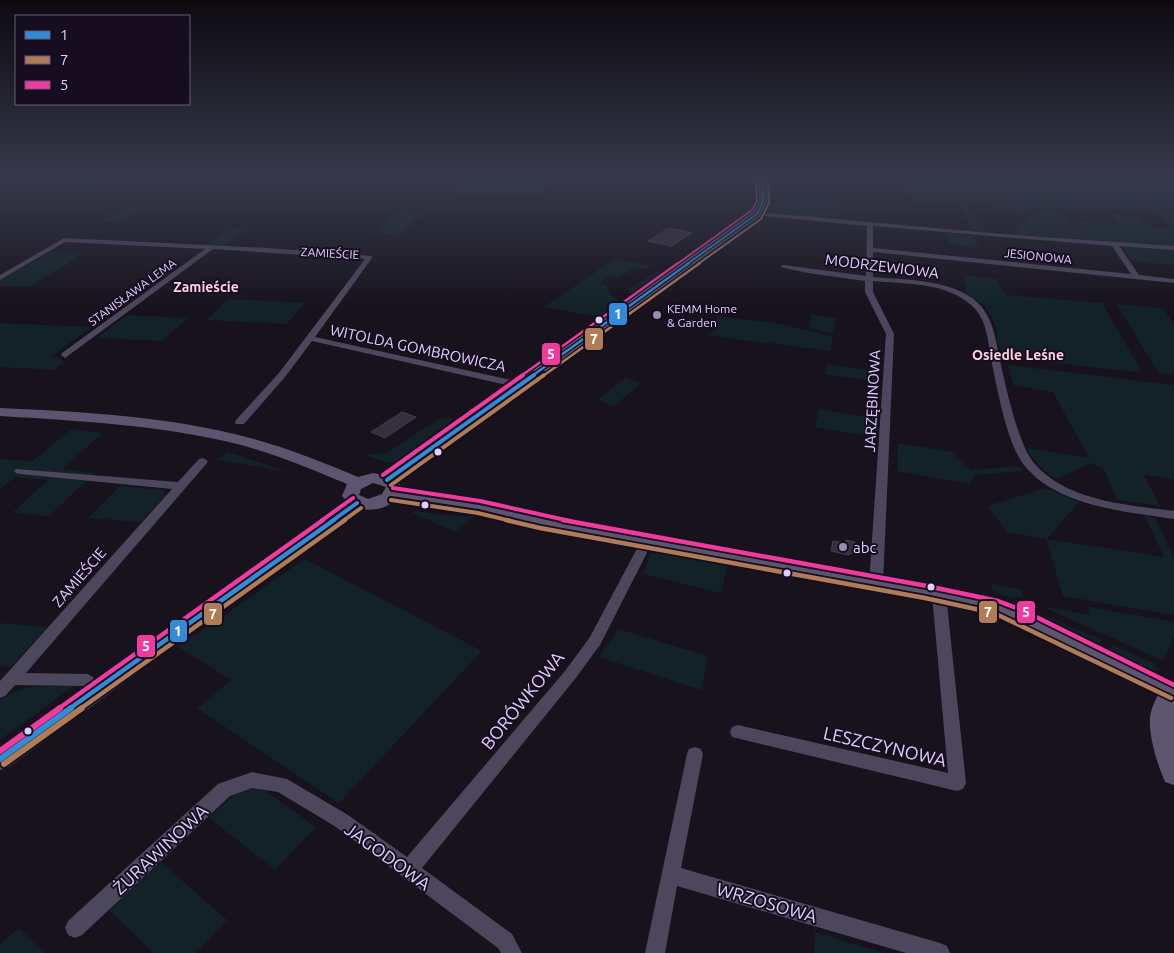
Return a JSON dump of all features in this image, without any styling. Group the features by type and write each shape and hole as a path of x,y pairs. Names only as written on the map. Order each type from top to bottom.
{"main road":[{"path":"0,412 141,422 226,437 286,454 358,493 366,505 376,504 386,500 390,487 520,385 747,221"},
{"path":"358,493 373,478 390,487 541,522 939,595 1013,613 1173,689 1162,713 1161,727 1174,774"}],"street":[{"path":"841,221 1174,248"},
{"name":"JARZĘBINOWA","path":"870,224 868,279 870,297 890,334 876,584"},
{"name":"ZAMIEŚCIE","path":"0,278 64,240 370,257 282,376 240,422"},
{"path":"1114,244 1136,276"},
{"name":"STANISŁAWA LEMA","path":"65,355 212,247"},
{"name":"JESIONOWA","path":"870,250 1174,281"},
{"name":"MODRZEWIOWA","path":"784,267 816,273 946,289 966,297 981,310 989,323 996,361 1018,444 1028,463 1044,478 1068,491 1094,501 1174,515"},
{"name":"WITOLDA GOMBROWICZA","path":"310,338 520,385"},
{"name":"ZAMIEŚCIE","path":"0,692 203,461"},
{"path":"20,471 180,486"},
{"path":"0,759 358,493"},
{"name":"BORÓWKOWA","path":"408,870 570,675 595,642 646,541"},
{"name":"LESZCZYNOWA","path":"738,732 957,783 939,595"},
{"path":"12,679 88,680 98,688"},
{"path":"654,953 695,754"},
{"name":"JAGODOWA","path":"252,780 281,785 342,821 505,941 512,953"},
{"name":"ŻURAWINOWA","path":"75,928 224,790 252,780"},
{"name":"WRZOSOWA","path":"670,874 940,953"}],"shaded area":[{"path":"388,221 413,221 399,235 374,233"},
{"path":"968,221 977,221 987,232 971,231"},
{"path":"1024,221 1119,224 1117,221 1141,221 1146,226 1173,228 1166,221 1174,221 1174,246 1011,234"},
{"path":"231,227 249,228 223,246 205,245"},
{"path":"946,233 973,236 980,248 948,244"},
{"path":"1128,246 1174,250 1174,265 1132,261 1124,248"},
{"path":"50,252 84,253 29,287 0,286 0,281"},
{"path":"615,259 651,266 649,268 631,269 619,278 610,275 600,283 607,286 610,295 621,301 598,317 544,307"},
{"path":"656,272 661,272 660,277 634,295 629,293 629,289"},
{"path":"964,275 997,279 1006,295 1102,303 1141,370 1136,372 1004,357 997,342 998,333 993,320 984,305 967,294"},
{"path":"228,299 305,303 287,324 207,320"},
{"path":"1116,304 1163,308 1174,324 1174,376 1158,372"},
{"path":"812,314 836,318 833,334 809,328"},
{"path":"127,315 188,318 162,341 97,338"},
{"path":"717,316 782,324 833,337 830,351 696,334 709,335 713,332"},
{"path":"0,323 92,327 50,357 59,358 64,362 54,370 0,367"},
{"path":"827,364 878,372 877,382 825,374"},
{"path":"1008,365 1174,385 1174,479 1144,475 1160,506 1117,500 1104,469 1092,463 1056,479 1043,469 1026,448 1089,458 1053,392 1013,385"},
{"path":"625,378 642,383 614,406 597,400"},
{"path":"819,409 874,418 873,437 815,427"},
{"path":"450,417 456,421 394,464 363,455 387,453 437,420"},
{"path":"71,429 103,433 62,469 95,473 49,516 12,513 48,480 15,477 0,489 0,459 33,461"},
{"path":"898,443 953,452 971,470 1019,466 1023,471 975,475 969,484 897,471"},
{"path":"228,452 289,472 217,460"},
{"path":"120,486 163,490 165,496 140,522 88,518"},
{"path":"1046,488 1079,502 1047,539 1164,557 1145,516 1155,518 1174,557 1174,615 1063,596 1046,539 1007,532 987,506"},
{"path":"415,511 443,515 474,516 455,532 412,513"},
{"path":"660,550 728,563 721,593 643,574 650,555"},
{"path":"305,559 482,651 339,803 197,708 231,680 178,647"},
{"path":"991,584 1021,589 1023,596 1012,597 1003,595 992,589"},
{"path":"1041,606 1090,615 1088,607 1174,622 1174,637 1164,660 1159,659"},
{"path":"1032,610 1102,640 1097,649 1033,616"},
{"path":"0,623 47,627 11,667 0,666"},
{"path":"618,629 708,656 701,690 599,657"},
{"path":"1112,645 1155,664 1155,667 1161,670 1154,671 1108,654"},
{"path":"75,685 0,739 0,700 27,688"},
{"path":"258,785 316,827 275,870 209,818 240,789"},
{"path":"161,862 227,920 196,953 153,953 109,910"},
{"path":"19,928 44,953 0,953 0,944"},
{"path":"815,932 884,953 814,953"}],"building":[{"path":"669,228 692,233 671,246 648,241"},
{"path":"402,412 416,417 385,438 371,432"},
{"name":"abc","path":"846,540 855,542 854,552 848,555 831,551 833,541 845,543"}],"transit line":[{"name":"5","path":"383,475 736,221"},
{"name":"1","path":"387,480 747,221"},
{"name":"7","path":"391,485 758,221"},
{"name":"5","path":"393,488 480,501 542,516 927,586 998,601 1024,611 1174,685"},
{"name":"5","path":"0,751 353,498"},
{"name":"7","path":"391,500 478,513 540,528 925,598 994,613 1171,698"},
{"name":"1","path":"0,759 357,503"},
{"name":"7","path":"4,764 361,508"}],"place":[{"name":"KEMM Home & Garden","path":"657,315"},
{"name":"abc","path":"843,547"}],"district":[{"name":"Zamieście","path":"206,287"},
{"name":"Osiedle Leśne","path":"1018,355"}]}
